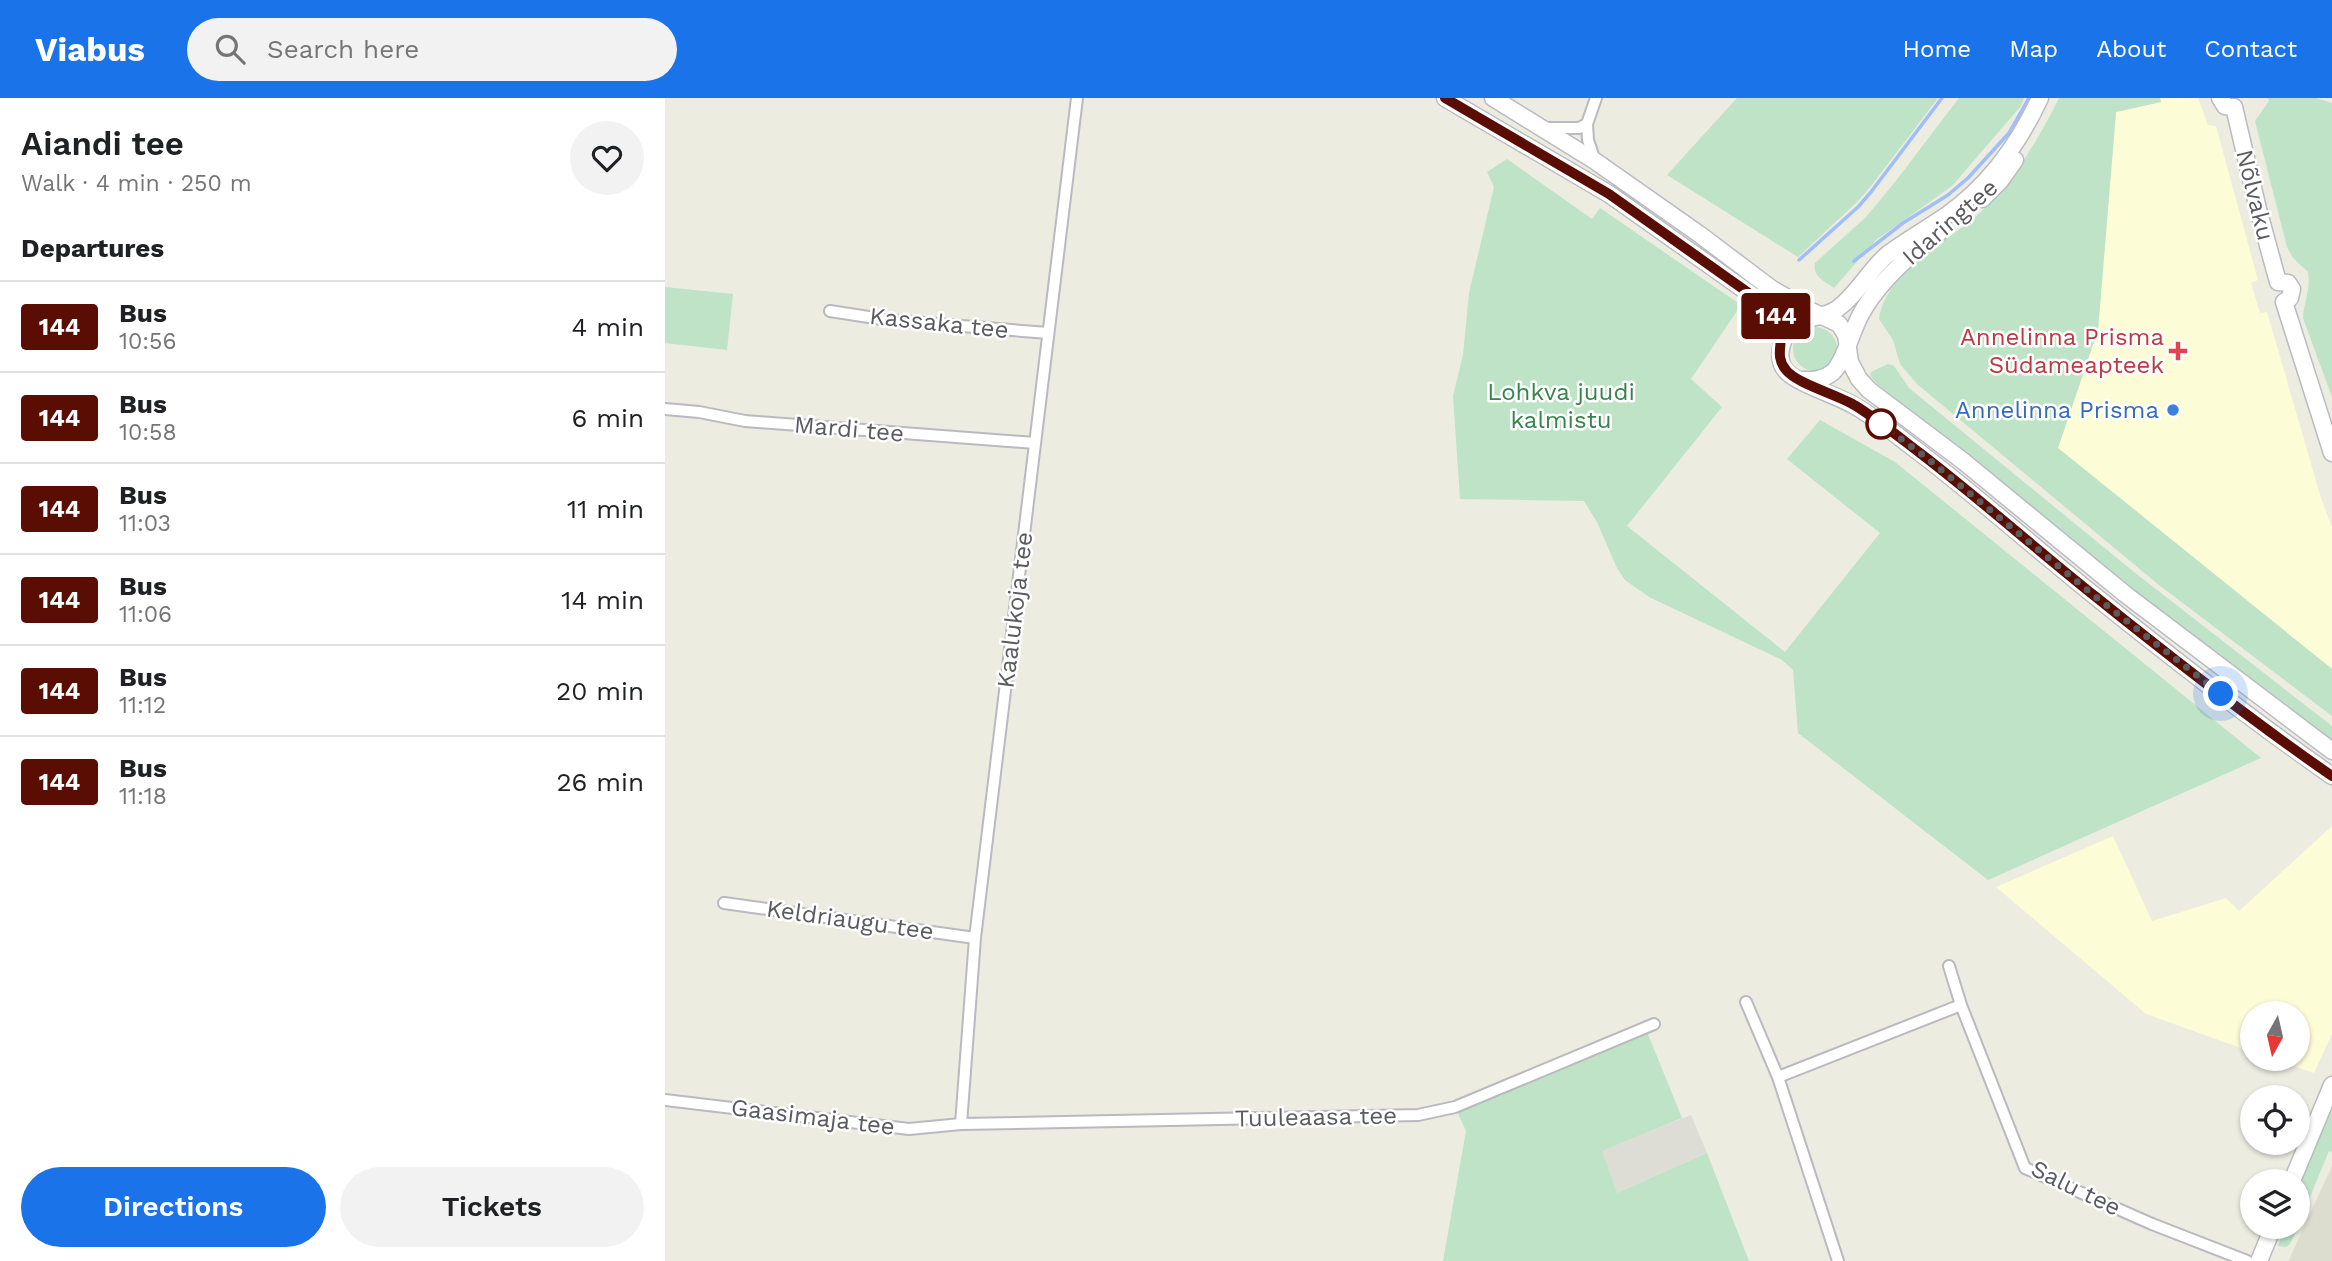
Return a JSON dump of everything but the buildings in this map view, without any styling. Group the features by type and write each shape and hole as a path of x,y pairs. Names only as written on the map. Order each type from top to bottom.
{"main road":[{"path":"1445,98 1609,194 1772,310 1780,322 1780,358 1784,368 1800,380 1856,406 1891,431 2097,598 2332,776"},
{"path":"1493,98 1595,162 1772,289 1839,324 1846,335 1850,362 1859,379 1880,399 1963,461 2125,594 2332,751"},
{"name":"Idaringtee","path":"1822,316 1835,311 1847,300 1868,273 1888,254 1949,213 1977,190 2026,129 2040,98"},
{"name":"Idaringtee","path":"1847,344 1861,312 1879,287 1923,244 1951,224 2000,181 2030,141 2050,98"},
{"name":"Nõlvaku","path":"2232,101 2278,282 2273,286 2271,295 2275,300 2284,302 2332,453"},
{"path":"1781,348 1789,330 1809,317 1822,316"},
{"path":"1800,380 1815,380 1832,373 1839,365 1847,344"},
{"path":"2297,1169 2332,1084"},
{"path":"2259,1261 2268,1239"}],"street":[{"name":"Kaalukoja tee","path":"961,1124 975,938 1077,98"},
{"path":"1595,162 1588,140 1587,124 1597,98"},
{"path":"1541,127 1564,130 1587,124"},
{"name":"Kassaka tee","path":"830,311 888,320 1048,333"},
{"name":"Mardi tee","path":"665,409 745,421 1035,443"},
{"name":"Keldriaugu tee","path":"724,903 975,938"},
{"name":"Salu tee","path":"1949,966 1961,1005 2025,1168 2153,1224 2247,1261"},
{"path":"1746,1002 1778,1077 1838,1261"},
{"path":"1778,1077 1961,1005"},
{"name":"Tuuleaasa tee","path":"961,1124 1418,1115 1455,1107 1654,1024"},
{"name":"Gaasimaja tee","path":"665,1100 909,1129 961,1124"}],"shaded area":[{"path":"2160,98 2198,98 2208,125 2216,126 2258,280 2251,283 2260,313 2267,312 2321,498 2332,527 2332,669 2058,448 2098,330 2116,112 2161,102"},
{"path":"2332,826 2332,1034 2314,1073 2308,1071 2310,1001 2240,1001 2240,1048 2146,1014 1996,887 2113,836 2152,921 2226,898 2239,911"},
{"path":"1691,1115 1707,1153 1617,1193 1601,1151"},
{"path":"2332,1166 2332,1261 2289,1261 2298,1239 2310,1239 2310,1214"}],"green space":[{"path":"1737,98 1938,98 1857,202 1798,257 1667,175"},
{"path":"1959,98 2024,98 2021,106 1952,186 1876,240 1834,288 1817,275 1815,263 1866,217"},
{"path":"2059,98 2160,98 2161,102 2116,112 2098,330 2058,448 2332,669 2332,716 2159,585 1917,384 1900,364 1893,340 1879,319 1884,301 1894,284 1908,269 1974,218 1999,193 2028,154"},
{"path":"2268,98 2316,98 2332,103 2332,397 2303,318 2309,284 2308,272 2293,258 2287,247 2255,121 2269,101"},
{"name":"Lohkva juudi kalmistu","path":"1507,159 1592,219 1600,208 1741,305 1691,379 1722,407 1627,526 1785,652 1880,533 1787,459 1820,420 1895,462 2261,758 1988,880 1798,733 1793,670 1782,660 1649,597 1625,580 1584,501 1460,499 1453,396 1463,355 1469,293 1494,187 1487,172"},
{"path":"665,287 733,294 727,350 665,343"},
{"path":"1815,327 1830,334 1837,349 1830,364 1815,371 1800,364 1793,349 1800,334"},
{"path":"1888,364 1894,366 1909,388 2134,572 2332,726 2332,741 2182,628 1877,384 1870,375 1871,372"},
{"path":"1645,1027 1682,1118 1602,1151 1617,1193 1707,1153 1749,1261 1443,1261 1466,1131 1455,1107"},
{"path":"2332,1110 2332,1152 2329,1151 2310,1197 2310,1169 2306,1169"},
{"path":"2280,1239 2292,1239 2286,1247 2278,1246"}],"waterway":[{"path":"1799,260 1858,207 1942,98"},
{"path":"1854,261 1968,178 2009,133 2029,98"}],"bus line":[{"name":"144","path":"1445,98 1609,194 1772,310 1780,322 1780,358 1787,372 1856,406 1927,458 2097,598 2332,776"}],"place":[{"name":"Annelinna Prisma Südameapteek","path":"2178,351"},
{"name":"Annelinna Prisma","path":"2173,410"}],"route":[{"path":"1881,424 2221,694"}]}
